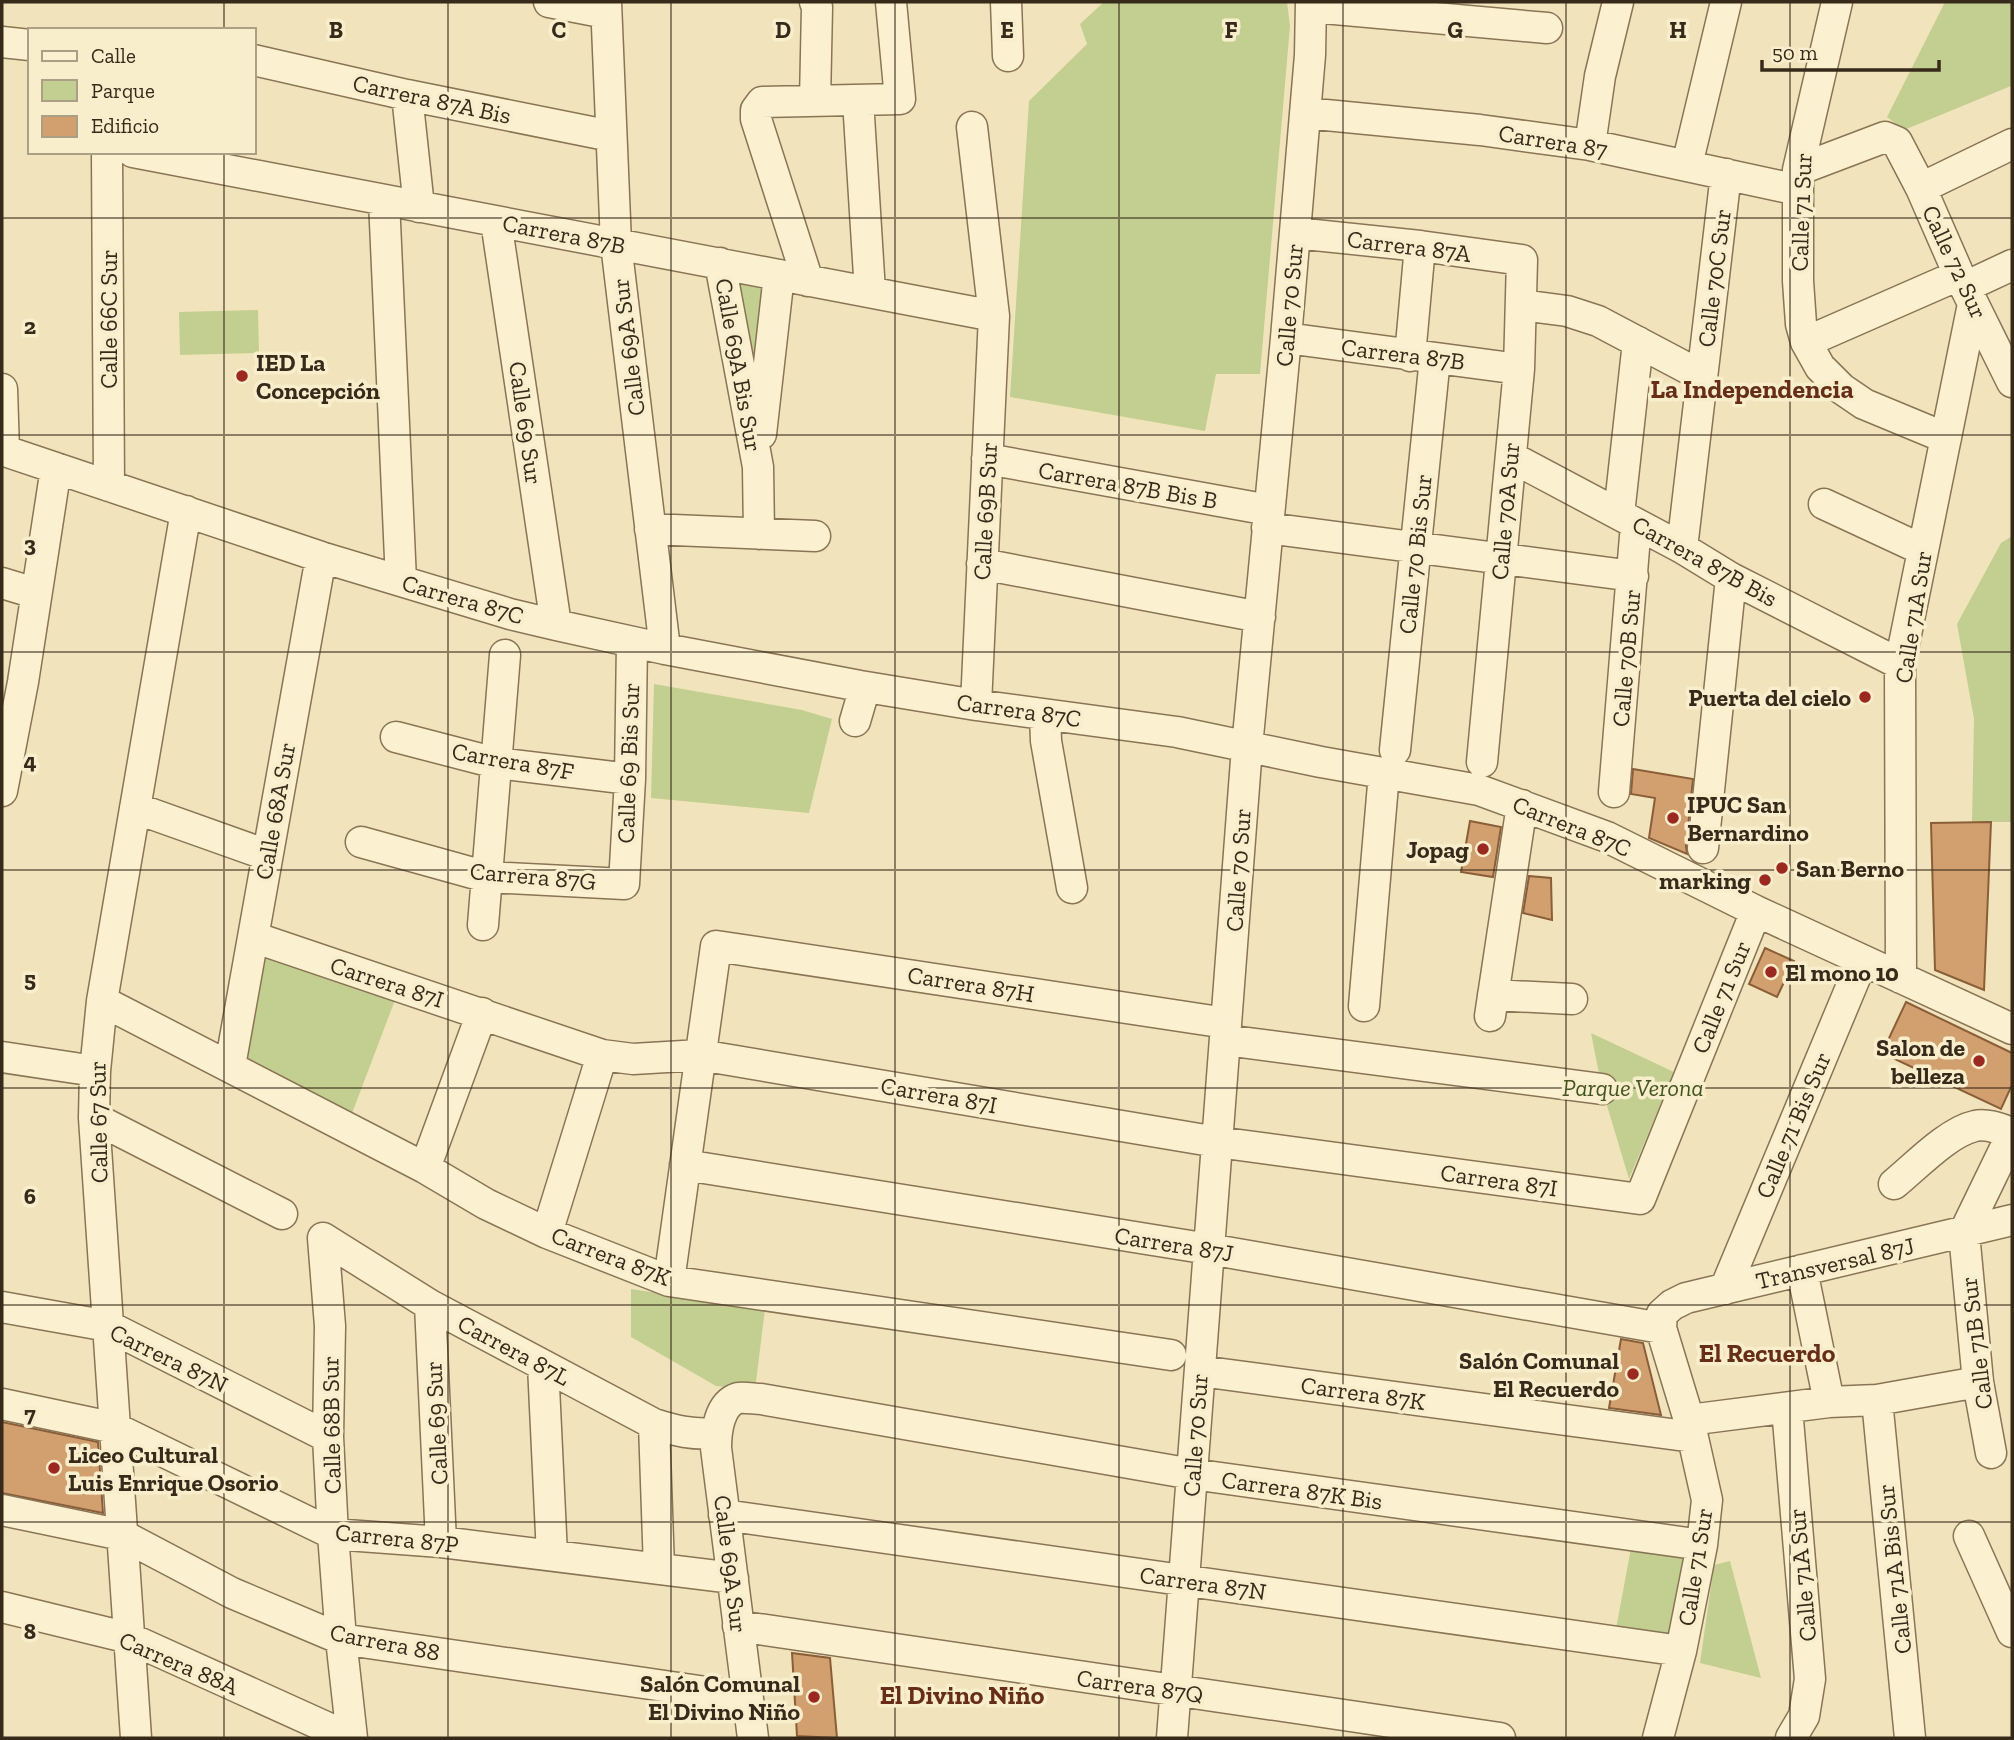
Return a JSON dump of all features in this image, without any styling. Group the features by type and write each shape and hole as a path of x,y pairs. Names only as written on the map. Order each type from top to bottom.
{"street":[{"path":"549,2 606,7"},
{"path":"815,2 815,101"},
{"path":"808,281 756,119 756,110 762,102 900,99 891,2"},
{"path":"1006,2 1008,56"},
{"path":"1590,145 1600,76 1618,2"},
{"path":"1687,165 1726,2"},
{"name":"Calle 71 Sur","path":"1837,2 1798,180 1798,281 1801,324 1820,367 1853,396 1896,419 1946,438"},
{"path":"1311,4 1547,28"},
{"name":"Calle 70 Sur","path":"1172,1738 1247,747 1286,338 1305,113 1311,4"},
{"name":"Calle 69A Sur","path":"606,7 616,244 665,649"},
{"path":"2,42 28,45"},
{"name":"Carrera 87A Bis","path":"256,60 611,136"},
{"path":"407,94 419,207"},
{"path":"858,100 870,292"},
{"name":"Carrera 87","path":"1305,113 1480,130 1590,145 1726,174 1798,180"},
{"name":"Calle 69B Sur","path":"972,127 994,316 975,705"},
{"name":"Calle 72 Sur","path":"1798,180 1885,137 1897,142 2012,382"},
{"path":"1921,188 2012,144"},
{"name":"Calle 66C Sur","path":"107,154 109,486"},
{"name":"Carrera 87B","path":"143,154 994,316"},
{"name":"Calle 70C Sur","path":"1682,548 1726,174"},
{"path":"384,200 401,582"},
{"name":"Calle 69 Sur","path":"496,221 556,625"},
{"name":"Carrera 87A","path":"1295,233 1522,260"},
{"name":"Calle 70 Bis Sur","path":"1364,1006 1389,762 1415,548 1422,357 1420,246"},
{"name":"Calle 70A Sur","path":"1482,762 1519,369 1522,260"},
{"name":"Calle 69A Bis Sur","path":"720,264 758,467"},
{"path":"1807,342 1966,289 2012,265"},
{"name":"Calle 69A Bis Sur","path":"759,534 758,467 779,275"},
{"name":"Calle 71A Sur","path":"1901,978 1900,664 1946,438 1966,289"},
{"path":"1521,305 1567,311 1598,321 1702,376"},
{"name":"Carrera 87B","path":"1286,338 1519,369"},
{"name":"Calle 70B Sur","path":"1614,792 1633,576 1628,519 1638,342"},
{"path":"2,389 3,450"},
{"name":"Carrera 87C","path":"3,450 401,582 556,625 865,687 975,705 1177,732 1247,747 1389,762 1479,790 1607,837 1756,911 2012,1029"},
{"name":"Carrera 87B Bis","path":"1511,457 1682,548 1731,578 1900,664"},
{"name":"Carrera 87B Bis B","path":"987,459 1415,548 1633,576"},
{"path":"2,790 12,680 35,593 56,468"},
{"path":"1824,504 1923,550"},
{"name":"Calle 67 Sur","path":"136,1738 94,1118 95,1071 102,1001 186,511"},
{"path":"650,529 815,536"},
{"name":"Calle 68A Sur","path":"230,1066 321,556"},
{"path":"982,564 1259,617"},
{"path":"1703,848 1731,578"},
{"path":"2,583 35,593"},
{"name":"Calle 69 Bis Sur","path":"624,884 630,779 632,642"},
{"path":"483,925 505,655"},
{"path":"855,722 865,687"},
{"path":"1045,715 1046,741 1072,888"},
{"name":"Carrera 87F","path":"396,737 496,763 630,779"},
{"path":"1522,805 1492,1005 1572,999"},
{"path":"135,808 267,855"},
{"name":"Carrera 87G","path":"361,842 487,877 624,884"},
{"name":"Calle 71 Sur","path":"1640,1199 1756,911"},
{"name":"Carrera 87I","path":"253,937 602,1055 633,1059 700,1055 1217,1142 1640,1199"},
{"name":"Carrera 87H","path":"700,1055 716,946 1226,1032 1602,1089"},
{"name":"Calle 71 Bis Sur","path":"1724,1289 1862,961"},
{"name":"Carrera 87K","path":"102,1001 425,1168 486,1204 547,1233 669,1281 1171,1355"},
{"path":"425,1168 482,1013"},
{"path":"547,1233 602,1055"},
{"path":"669,1281 700,1055"},
{"path":"2,1057 95,1071"},
{"path":"94,1118 282,1214"},
{"path":"1894,1184 1954,1135 1976,1125 1996,1127 2012,1134 1964,1233"},
{"name":"Carrera 87J","path":"685,1165 1662,1321"},
{"name":"Transversal 87J","path":"1662,1321 1672,1305 1686,1298 2012,1220"},
{"name":"Calle 71B Sur","path":"1964,1233 1978,1382 1991,1454"},
{"name":"Carrera 87L","path":"323,1238 430,1305 654,1424 678,1433 716,1433"},
{"name":"Calle 68B Sur","path":"323,1238 330,1326 328,1437 333,1534 351,1738"},
{"path":"1802,1270 1829,1402"},
{"name":"Calle 69 Sur","path":"430,1305 441,1542"},
{"name":"Carrera 87N","path":"2,1307 108,1326 328,1437"},
{"name":"Calle 71 Sur","path":"1658,1738 1681,1651 1702,1545 1707,1500 1662,1321"},
{"path":"543,1365 552,1555"},
{"name":"Carrera 87K","path":"1200,1371 1691,1428 1787,1408 1829,1402 1877,1400 1978,1382"},
{"name":"Carrera 87K Bis","path":"716,1433 725,1408 738,1398 761,1399 1192,1474 1702,1545"},
{"name":"Calle 71A Bis Sur","path":"1877,1400 1910,1738"},
{"name":"Carrera 87P","path":"2,1404 115,1428 333,1534 441,1542 733,1578"},
{"name":"Calle 71A Sur","path":"1787,1408 1810,1679 1804,1716 1791,1738"},
{"path":"654,1424 659,1569"},
{"name":"Calle 69A Sur","path":"716,1433 753,1738"},
{"name":"Carrera 88","path":"2,1510 122,1535 232,1594 341,1639 747,1698"},
{"name":"Carrera 87N","path":"724,1516 1681,1651"},
{"path":"1969,1536 2012,1632"},
{"name":"Carrera 88A","path":"2,1607 129,1638 351,1738"},
{"name":"Carrera 87Q","path":"738,1626 1500,1738"}],"green space":[{"path":"1104,2 1287,2 1290,26 1260,374 1216,374 1205,431 1010,397 1029,101 1087,44 1080,24"},
{"path":"1945,2 2012,2 2011,86 1904,130 1887,117"},
{"path":"730,276 764,285 757,440"},
{"path":"258,310 259,353 180,355 179,312"},
{"path":"2012,536 2012,822 1972,822 1974,719 1957,624 2001,543"},
{"path":"654,684 802,710 832,719 809,813 651,798"},
{"path":"266,956 395,1000 351,1116 245,1064"},
{"name":"Parque Verona","path":"1591,1033 1674,1072 1629,1179 1602,1089"},
{"path":"631,1289 765,1309 755,1390 716,1386 631,1337"},
{"path":"1631,1548 1688,1556 1674,1638 1616,1629"},
{"path":"1730,1561 1761,1678 1700,1663 1714,1565"}],"building":[{"name":"IPUC San Bernardino","path":"1633,769 1693,779 1687,854 1649,838 1655,798 1631,794"},
{"name":"Jopag","path":"1470,821 1501,827 1493,877 1461,872"},
{"path":"1991,822 1984,990 1935,970 1931,823"},
{"path":"1529,876 1551,878 1552,920 1523,913"},
{"name":"El mono 10","path":"1765,948 1794,961 1777,997 1749,984"},
{"path":"1906,1002 2012,1053 2012,1085 2001,1109 1882,1053"},
{"name":"Salón Comunal El Recuerdo","path":"1621,1339 1643,1343 1661,1415 1609,1408"},
{"name":"Liceo Cultural Luis Enrique Osorio","path":"2,1422 98,1442 103,1513 2,1493"},
{"name":"Salón Comunal El Divino Niño","path":"792,1653 830,1658 837,1738 797,1736"}],"place":[{"name":"IED La Concepción","path":"242,376"},
{"name":"Puerta del cielo","path":"1865,697"},
{"name":"IPUC San Bernardino","path":"1673,818"},
{"name":"Jopag","path":"1483,849"},
{"name":"San Berno","path":"1782,868"},
{"name":"marking","path":"1765,880"},
{"name":"El mono 10","path":"1771,972"},
{"name":"Salon de belleza","path":"1979,1061"},
{"name":"Salón Comunal El Recuerdo","path":"1633,1374"},
{"name":"Liceo Cultural Luis Enrique Osorio","path":"54,1468"},
{"name":"Salón Comunal El Divino Niño","path":"814,1697"}],"district":[{"name":"La Independencia","path":"1752,389"},
{"name":"El Recuerdo","path":"1767,1353"},
{"name":"El Divino Niño","path":"962,1695"}]}
